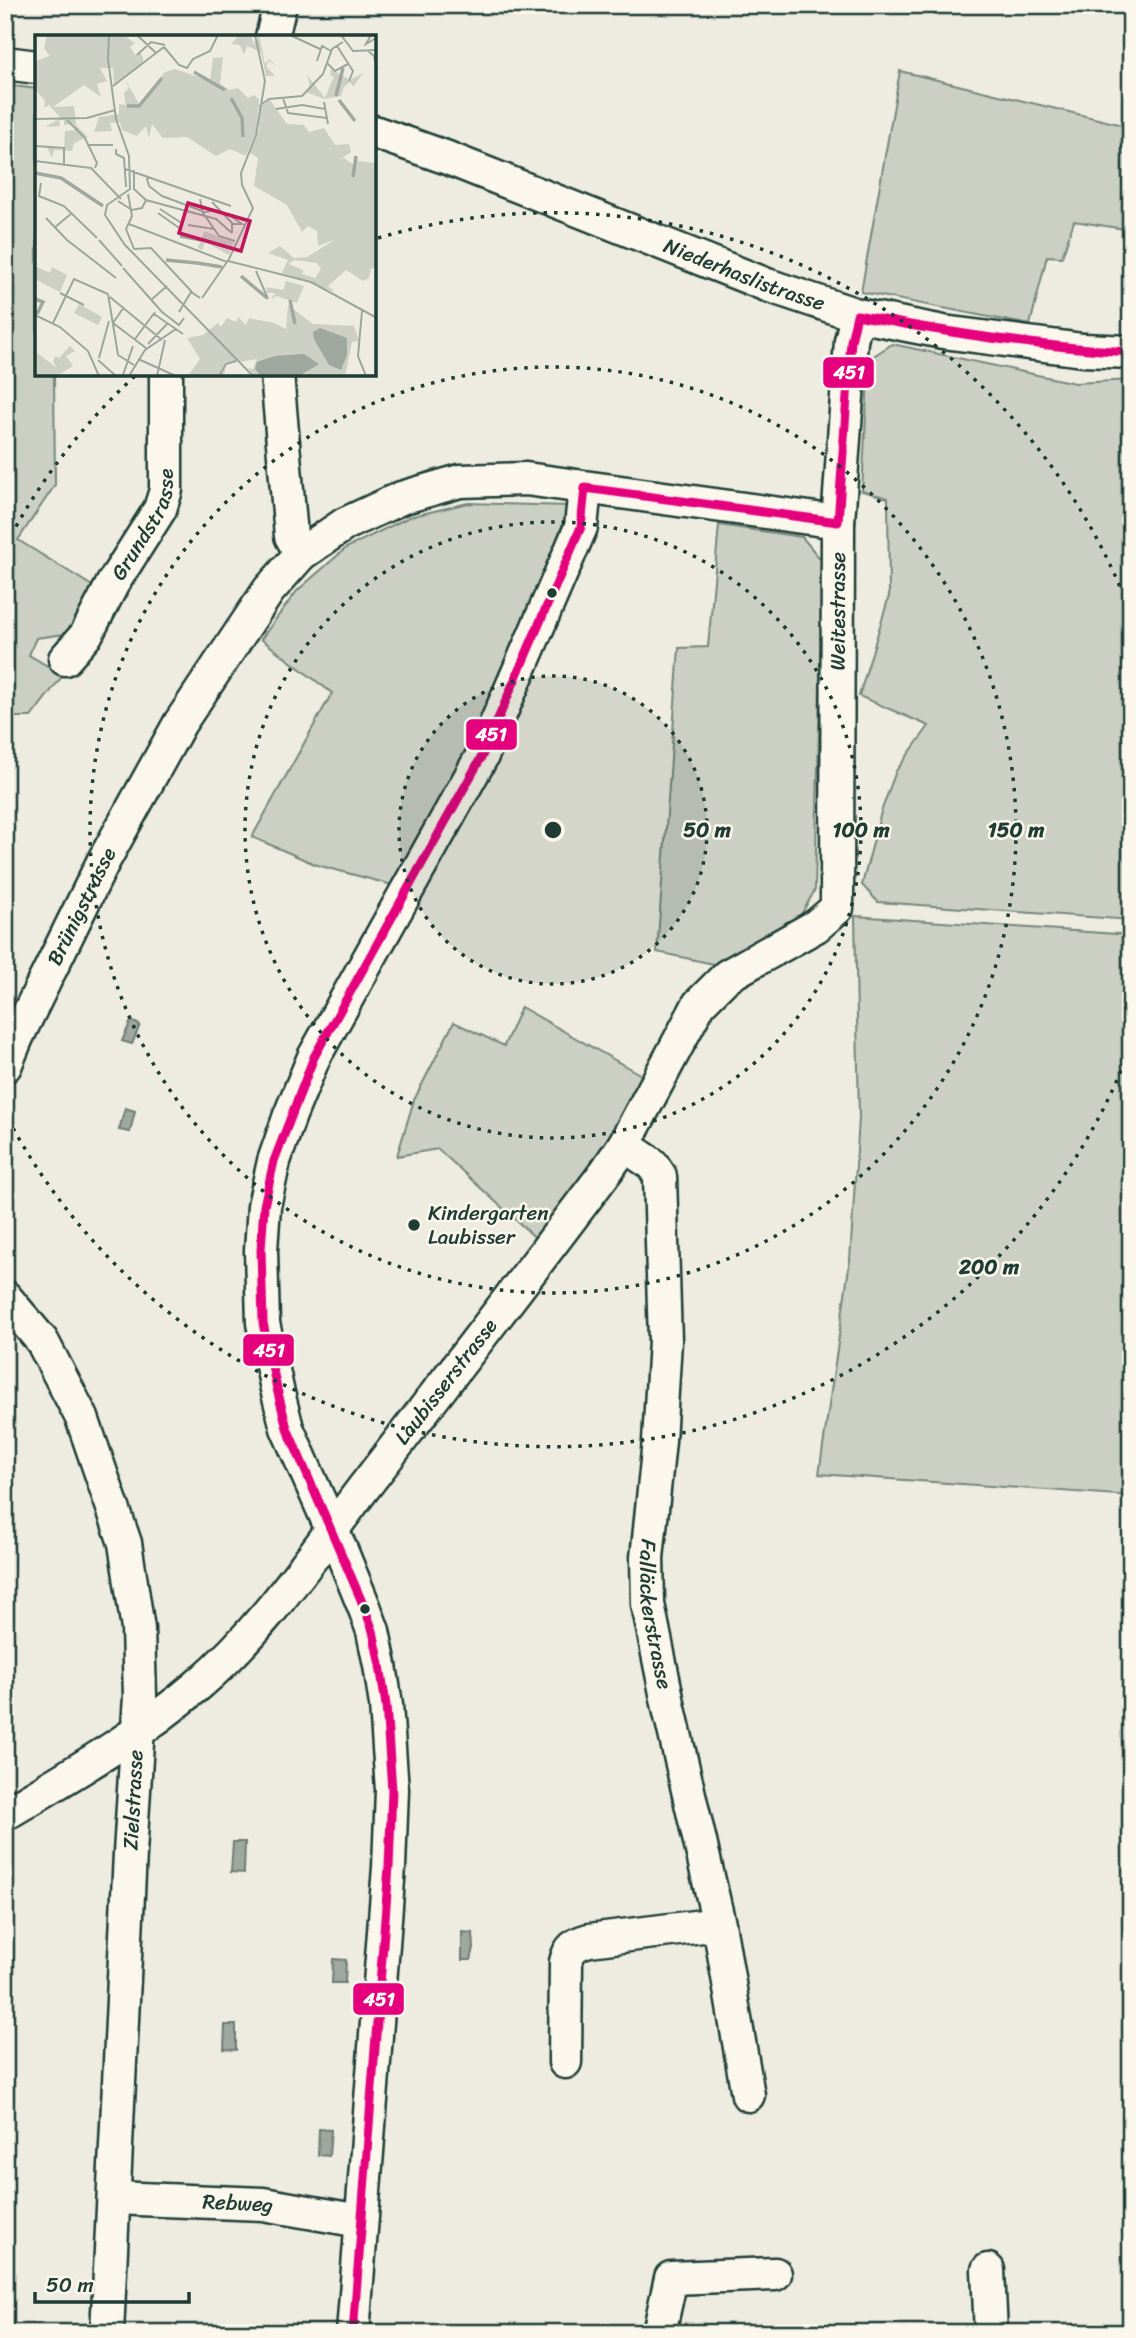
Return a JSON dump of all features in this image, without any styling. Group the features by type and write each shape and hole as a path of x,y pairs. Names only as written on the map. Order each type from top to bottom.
{"street":[{"path":"272,35 280,5"},
{"path":"5,63 35,67"},
{"name":"Niederhaslistrasse","path":"376,133 445,157 767,285 857,315 943,332 1083,350 1131,352"},
{"name":"Weitestrasse","path":"837,908 838,522 851,341 857,315"},
{"name":"Grundstrasse","path":"65,659 86,635 113,583 160,509 166,490 166,376"},
{"path":"277,376 291,536 301,554"},
{"name":"Brünigstrasse","path":"5,1066 11,1033 180,723 269,590 301,554 345,524 401,498 460,481 526,479 838,522"},
{"path":"353,2333 388,1867 392,1790 386,1705 373,1631 287,1428 276,1389 263,1323 261,1250 264,1206 274,1161 314,1057 482,755 581,527 584,488"},
{"name":"Laubisserstrasse","path":"5,1814 137,1734 200,1684 229,1656 268,1612 332,1530 492,1323 624,1145 699,1004 727,976 816,926 837,908"},
{"name":"Falläckerstrasse","path":"624,1145 652,1164 660,1176 665,1341 659,1441 647,1558 648,1604 719,1924 748,2095"},
{"name":"Zielstrasse","path":"5,1297 41,1340 82,1418 125,1543 138,1629 140,1696 107,2333"},
{"path":"565,2062 566,1962 569,1950 577,1943 589,1940 719,1924"},
{"name":"Rebweg","path":"114,2198 263,2204 360,2221"},
{"path":"988,2270 991,2333"},
{"path":"659,2333 671,2278 775,2274"}],"shaded area":[{"path":"900,71 1131,127 1131,230 1074,221 1062,257 1047,256 1030,325 861,292"},
{"path":"5,85 35,89 35,376 54,376 55,485 18,540 102,592 80,632 36,638 29,655 63,675 31,717 5,717"},
{"path":"892,344 1075,383 1131,380 1131,920 878,902 862,885 881,812 896,771 929,726 859,696 889,596 888,498 862,491 869,359"},
{"path":"468,503 570,506 473,749 396,886 317,865 252,837 332,693 261,639 297,591 346,548 409,517"},
{"path":"719,525 802,537 823,562 815,890 794,927 718,965 657,952 679,648 708,647"},
{"path":"855,916 1131,935 1131,1496 819,1474 850,1260 859,1118"},
{"path":"521,1007 650,1080 542,1244 438,1149 397,1156 414,1100 454,1022 504,1046"},
{"path":"131,1021 140,1025 132,1044 122,1041"},
{"path":"125,1108 135,1111 130,1132 119,1130"},
{"path":"233,1842 245,1842 244,1873 231,1872"},
{"path":"462,1932 473,1933 474,1948 471,1960 462,1960"},
{"path":"333,1959 346,1960 345,1983 332,1983"},
{"path":"225,2025 236,2025 236,2050 224,2049"},
{"path":"319,2129 331,2130 329,2156 318,2155"}],"transit line":[{"name":"451","path":"353,2333 389,1867 392,1790 386,1705 373,1631 287,1428 263,1323 261,1250 264,1206 274,1161 314,1057 482,756 581,527 585,488 838,522 851,341 857,315 993,338 1131,352"}],"place":[{"name":"Kindergarten Laubisser","path":"414,1225"}]}
